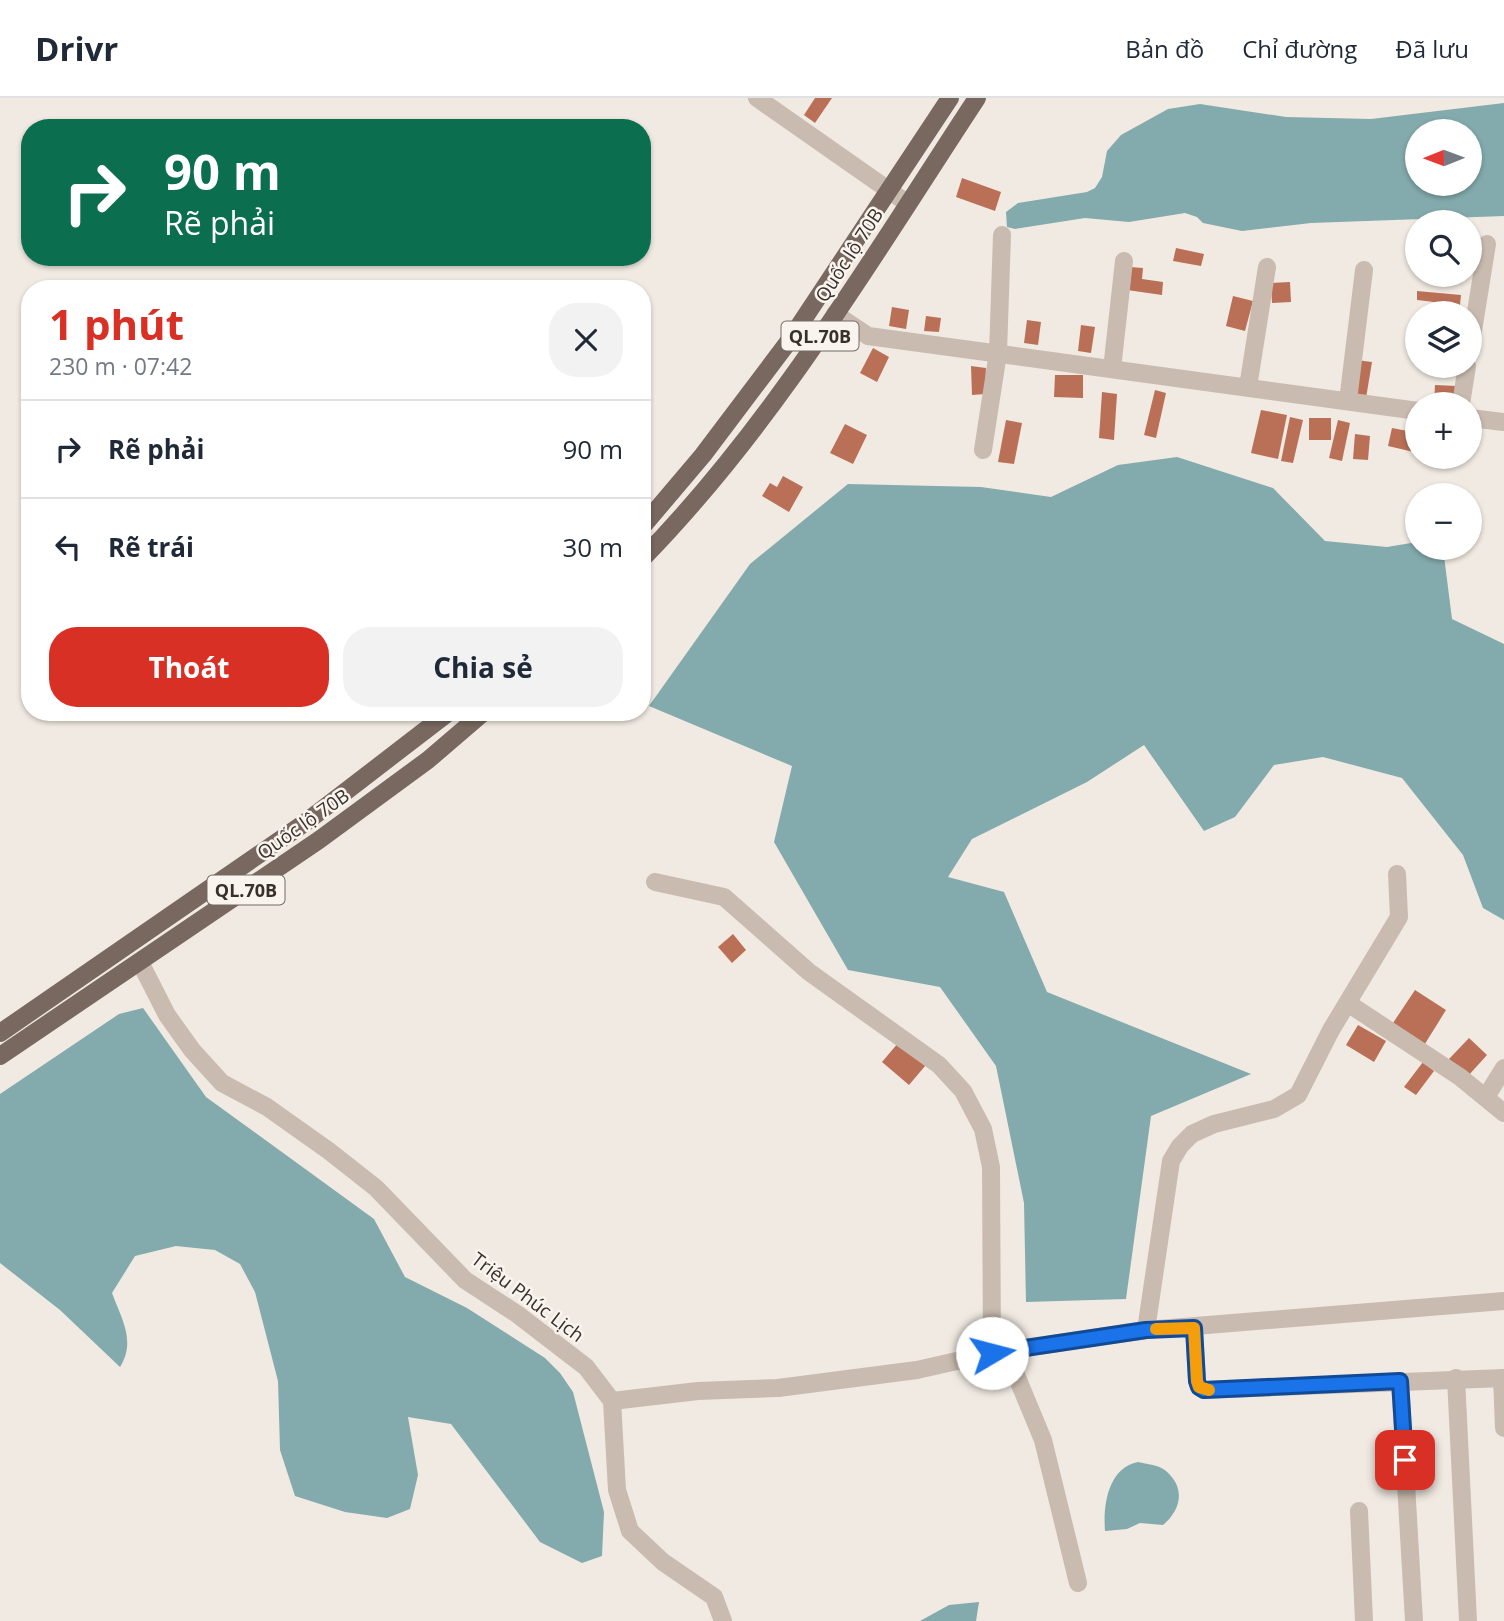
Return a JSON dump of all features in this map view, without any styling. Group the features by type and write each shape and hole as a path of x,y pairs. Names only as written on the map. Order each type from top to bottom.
{"main road":[{"name":"Quốc lộ 70B","path":"651,517 704,456 781,352 950,98"},
{"name":"Quốc lộ 70B","path":"651,549 759,422 835,314 977,98"},
{"path":"893,183 912,197"},
{"name":"Quốc lộ 70B","path":"0,1032 306,822 437,721"},
{"name":"Quốc lộ 70B","path":"0,1056 319,840 428,760 474,721"},
{"path":"306,822 319,840"}],"street":[{"path":"757,98 770,110 893,183"},
{"path":"983,450 998,353 1002,235"},
{"path":"1478,301 1487,244"},
{"path":"1112,369 1124,261"},
{"path":"1248,387 1267,267"},
{"path":"1348,401 1364,270"},
{"path":"835,314 867,336 1405,409"},
{"path":"1482,419 1504,422"},
{"path":"1146,1330 1171,1161 1180,1146 1192,1134 1214,1124 1274,1109 1298,1095 1331,1030 1349,1004 1398,917 1397,874"},
{"path":"655,882 724,897 809,972 939,1065 963,1091 983,1129 991,1167 999,1352 1043,1440 1078,1583"},
{"name":"Triệu Phúc Lịch","path":"140,962 166,1015 192,1050 222,1083 267,1107 376,1188 465,1280 517,1314 586,1367 612,1401"},
{"path":"1349,1004 1460,1077 1504,1113"},
{"path":"1486,1097 1504,1068"},
{"path":"723,1621 714,1597 663,1562 630,1531 617,1490 612,1401 698,1391 792,1386 917,1370 999,1352 1146,1330 1504,1301"},
{"path":"1194,1328 1197,1381 1199,1387 1204,1390 1503,1378 1504,1427"},
{"path":"1456,1378 1468,1621"},
{"path":"1400,1381 1415,1621"},
{"path":"1359,1511 1364,1621"}],"water":[{"path":"1504,103 1504,216 1482,217 1482,210 1405,210 1405,220 1311,223 1242,231 1203,223 1197,217 1185,213 1129,222 1085,218 1015,229 1007,227 1006,212 1018,203 1087,192 1095,188 1102,177 1107,151 1121,135 1168,109 1200,104 1286,117 1371,119"},
{"path":"1177,457 1273,488 1325,541 1387,547 1405,544 1405,560 1445,560 1452,619 1504,644 1504,920 1483,908 1463,855 1402,778 1323,757 1274,765 1235,817 1204,831 1144,745 1087,782 972,839 948,877 1004,892 1047,992 1251,1074 1151,1116 1126,1299 1026,1302 1024,1203 996,1066 940,987 848,970 774,842 792,766 651,707 750,564 848,484 981,487 1051,497 1118,465"},
{"path":"143,1008 206,1097 374,1219 405,1277 467,1308 545,1358 560,1373 573,1392 604,1512 602,1556 582,1563 540,1542 451,1424 408,1417 418,1475 410,1509 387,1518 345,1512 295,1496 280,1450 278,1381 255,1292 240,1264 215,1250 176,1246 135,1256 112,1293 127,1339 125,1357 120,1367 60,1310 0,1263 0,1094 119,1014"},
{"path":"1138,1462 1160,1467 1172,1478 1179,1492 1174,1513 1163,1525 1140,1523 1127,1529 1105,1531 1105,1510 1114,1480 1128,1466"},
{"path":"979,1602 976,1621 920,1621 949,1605"}],"building":[{"path":"815,98 832,98 815,123 804,115"},
{"path":"962,178 1001,192 995,211 956,197"},
{"path":"1176,248 1204,254 1201,266 1173,261"},
{"path":"1130,267 1143,268 1142,279 1163,282 1162,295 1127,290"},
{"path":"1290,282 1291,302 1272,303 1271,283"},
{"path":"1417,291 1461,295 1460,301 1417,300"},
{"path":"1233,296 1253,301 1245,331 1226,326"},
{"path":"892,307 909,310 906,329 889,326"},
{"path":"926,316 941,318 939,332 924,331"},
{"path":"1027,320 1041,322 1038,345 1024,343"},
{"path":"1081,325 1095,327 1091,353 1078,351"},
{"path":"873,348 889,357 877,382 860,373"},
{"path":"1356,360 1372,362 1366,398 1351,395"},
{"path":"971,366 986,368 985,394 972,395"},
{"path":"1055,375 1083,375 1083,398 1054,397"},
{"path":"1435,385 1457,386 1457,392 1435,392"},
{"path":"1155,390 1166,393 1156,438 1144,435"},
{"path":"1102,392 1117,394 1114,440 1099,438"},
{"path":"1261,410 1287,415 1278,459 1251,453"},
{"path":"1290,417 1303,420 1293,463 1281,461"},
{"path":"1309,418 1331,418 1331,440 1309,440"},
{"path":"1006,420 1022,423 1014,464 998,462"},
{"path":"1338,420 1350,423 1342,461 1329,458"},
{"path":"845,424 867,435 853,464 830,453"},
{"path":"1392,428 1405,430 1405,450 1388,446"},
{"path":"1355,434 1370,436 1368,460 1353,459"},
{"path":"783,476 803,487 789,512 762,496 770,483 777,487"},
{"path":"733,934 746,950 732,963 718,947"},
{"path":"1415,990 1446,1010 1423,1047 1391,1026"},
{"path":"1358,1025 1386,1041 1374,1062 1346,1045"},
{"path":"904,1036 931,1059 909,1085 882,1062"},
{"path":"1469,1038 1487,1055 1468,1076 1449,1059"},
{"path":"1423,1062 1434,1071 1416,1095 1404,1087"}],"slow traffic":[{"path":"1156,1329 1194,1328 1197,1381 1199,1387 1209,1390"}],"route":[{"path":"992,1353 1146,1330 1194,1328 1195,1370 1199,1387 1204,1390 1400,1381 1405,1460"}]}
